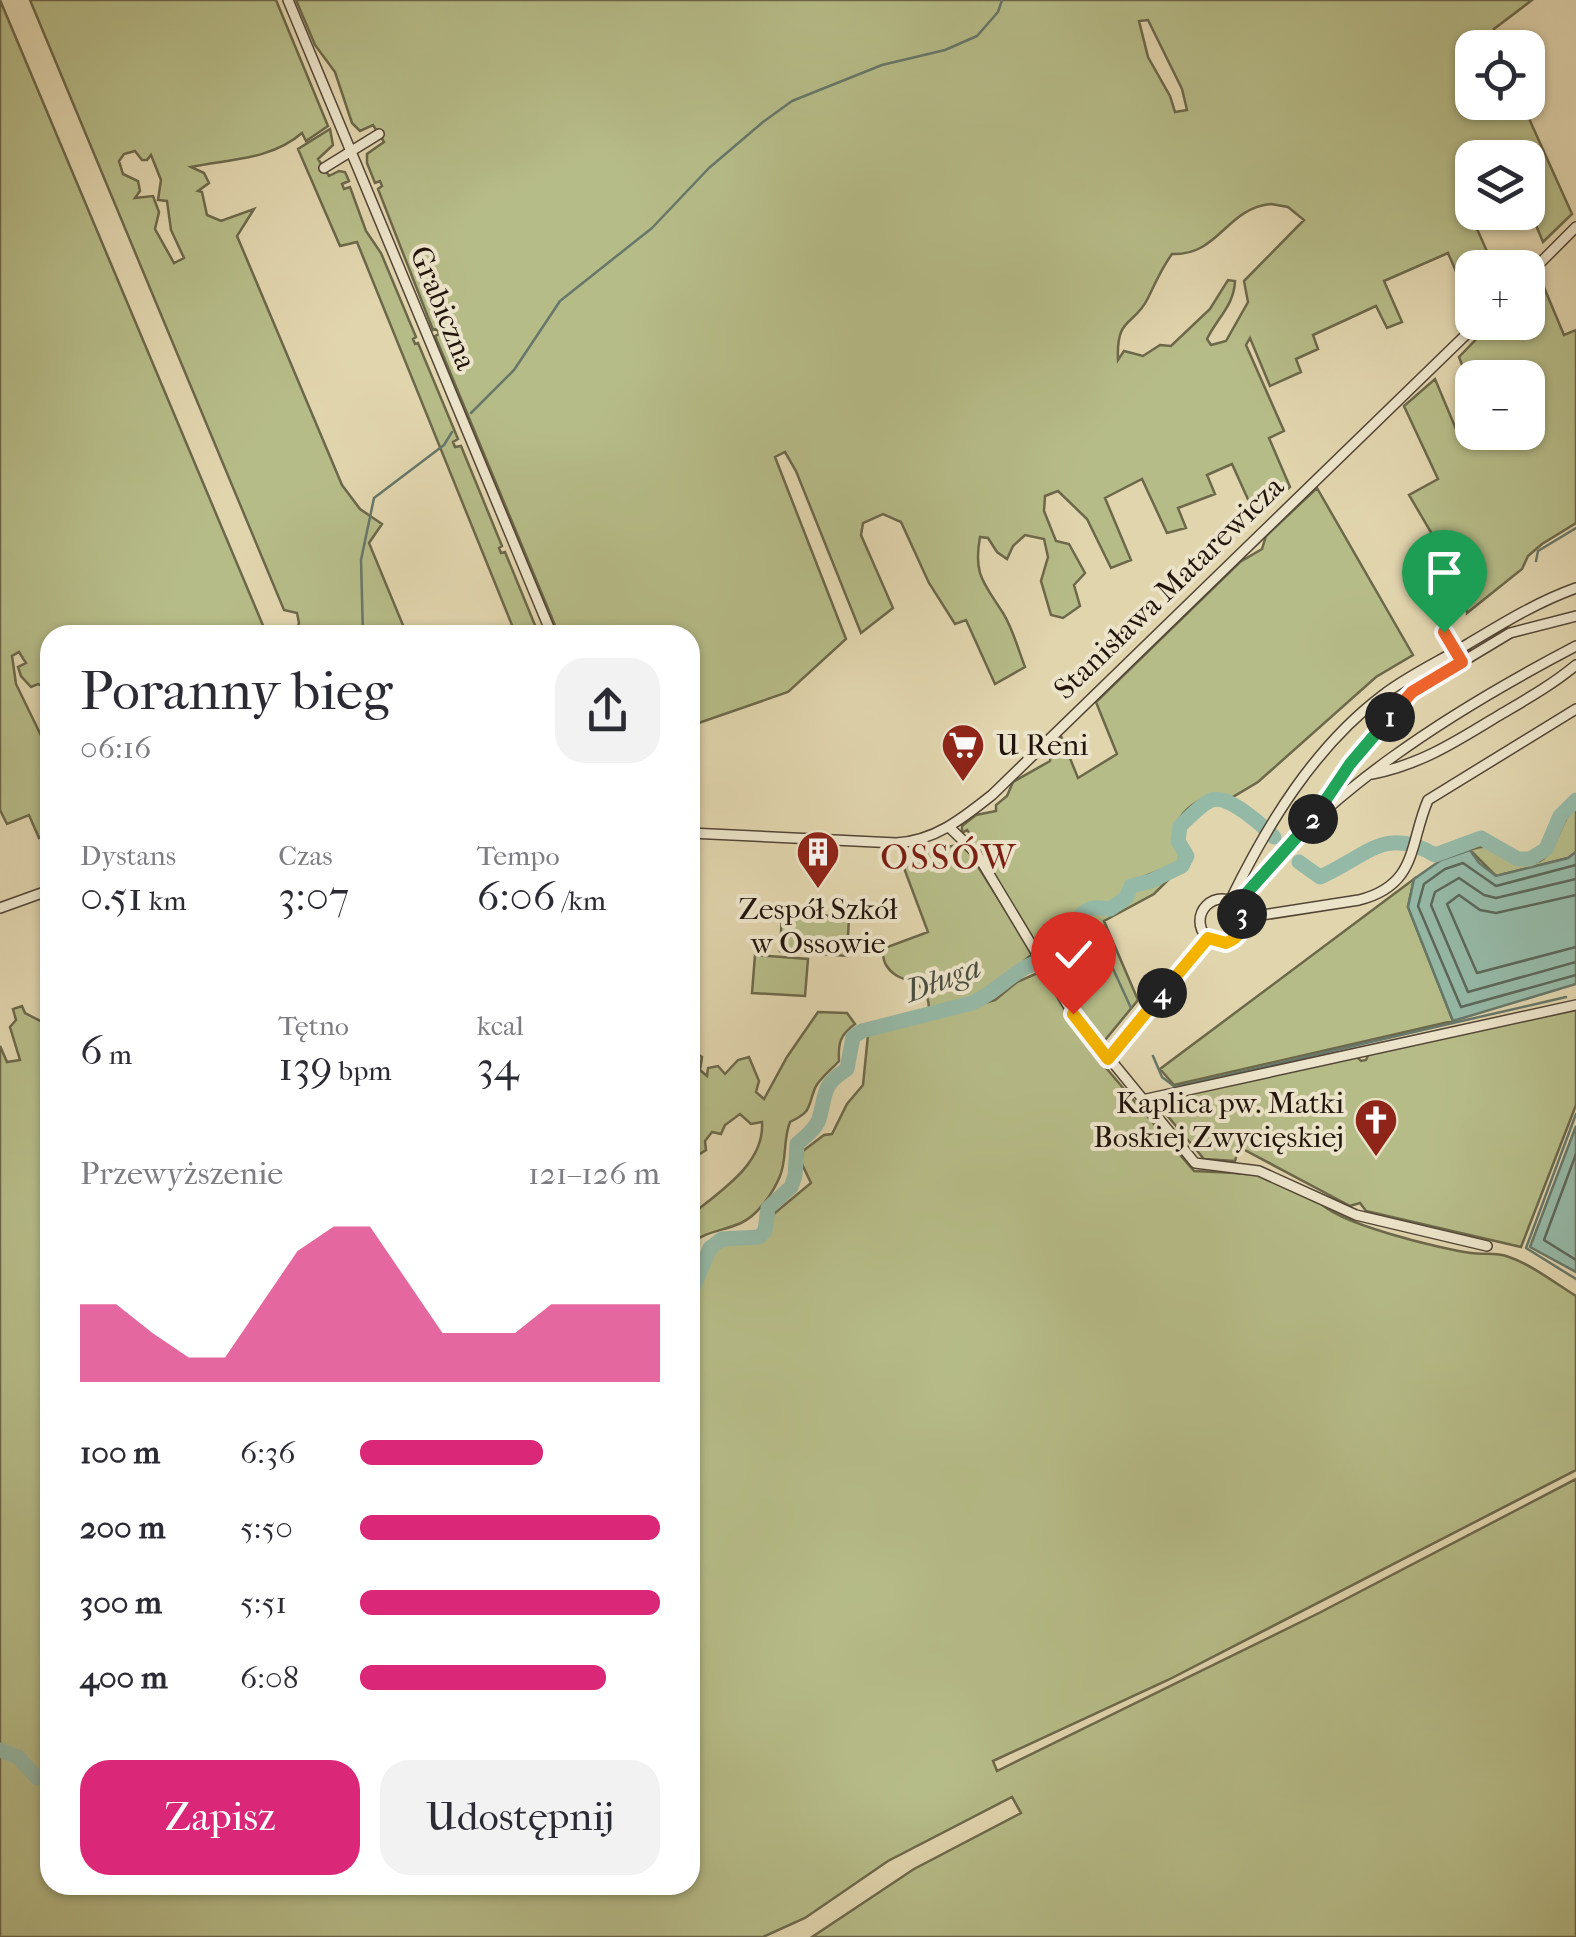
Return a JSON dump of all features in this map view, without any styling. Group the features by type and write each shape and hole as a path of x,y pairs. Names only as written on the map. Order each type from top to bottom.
{"street":[{"name":"Grabiczna","path":"288,0 548,625"},
{"path":"324,168 379,134"},
{"path":"1545,258 1576,227"},
{"name":"Stanisława Matarewicza","path":"700,833 896,843 924,838 949,827 992,795 1460,340"},
{"path":"1233,903 1274,820 1334,741 1386,693 1525,610 1576,588"},
{"path":"1308,827 1350,764 1412,692 1510,633 1576,616"},
{"path":"1442,629 1461,660"},
{"path":"1233,903 1308,827 1370,774 1436,726 1576,646"},
{"path":"1370,774 1406,766 1441,751 1551,685 1576,665"},
{"path":"1243,918 1368,898 1403,875 1428,800 1576,709"},
{"path":"949,827 977,854 1048,977 1108,1059 1200,1166 1274,1175 1356,1215 1488,1246"},
{"path":"0,908 40,894"},
{"path":"1214,901 1233,903 1243,918 1242,929 1233,940 1219,943 1208,938 1200,924 1203,910 1214,901"},
{"path":"1108,1059 1208,938"},
{"path":"1142,1100 1576,1005"}],"green space":[{"path":"0,0 263,625 40,625 40,685 31,687 18,667 26,663 19,652 12,656 16,684 40,733 40,838 29,815 7,824 0,810"},
{"path":"30,0 276,0 328,126 306,141 302,133 263,154 191,167 204,173 209,183 198,191 202,192 207,215 221,221 254,209 237,236 342,485 360,509 382,524 369,543 403,625 298,625 297,613 284,610","holes":["135,151 147,160 151,155 161,180 158,200 167,201 171,230 184,258 174,263 155,229 159,212 153,196 135,198 140,191 138,181 123,174 119,161 124,154"]},
{"path":"296,0 1532,0 1494,30 1455,30 1455,120 1530,120 1539,140 1455,140 1455,230 1477,230 1486,250 1455,250 1455,269 1448,253 1384,281 1402,322 1387,328 1376,306 1313,335 1318,349 1296,359 1301,372 1270,386 1250,338 1246,345 1284,431 1269,438 1290,487 1256,517 1232,464 1207,475 1215,494 1178,508 1186,528 1167,533 1142,479 1105,498 1131,560 1111,568 1087,519 1058,491 1045,496 1044,511 1056,541 1069,544 1085,573 1074,585 1080,606 1063,618 1051,615 1041,581 1048,557 1044,539 1025,535 1007,559 988,538 980,537 979,570 1007,619 1025,667 995,684 966,620 955,624 929,583 901,522 883,514 863,523 861,535 893,608 861,633 796,471 785,452 775,457 846,639 788,692 700,723 700,625 555,625 435,336 439,334 437,329 433,330 378,189 382,186 380,181 375,183 367,163 367,154 384,142 373,125 360,131 352,123 335,72 315,45","holes":["1148,20 1182,89 1187,110 1175,112 1148,57 1139,21","1256,207 1288,207 1304,220 1244,281 1248,302 1226,341 1211,345 1207,339 1232,298 1235,281 1228,280 1210,309 1171,346 1160,345 1143,356 1124,351 1118,360 1123,328 1143,307 1172,254 1201,248"]},
{"path":"330,129 333,145 318,159 329,176 345,172 349,181 342,184 344,189 350,187 366,231 381,253 416,337 415,344 418,343 458,439 453,442 455,447 461,446 502,546 501,553 505,552 535,625 512,625 357,242 340,246 298,149"},
{"path":"1545,154 1572,214 1543,242 1538,230 1545,230"},
{"path":"1545,290 1564,335 1576,330 1576,523 1542,544 1528,556 1522,569 1467,613 1465,590 1409,495 1438,479 1404,406 1435,379 1455,427 1455,450 1545,450 1545,360 1459,357 1476,340 1545,340"},
{"path":"1317,488 1413,655 1376,677 1258,782 1231,798 1209,797 1187,809 1175,829 1175,841 1181,852 1178,863 1133,881 1113,903 1079,911 1066,943 1041,956 965,838 970,834 967,830 962,833 962,826 976,815 996,811 996,805 1007,796 1013,782 1050,761 1052,746 1061,736 1078,778 1117,754 1096,702 1240,562 1262,549 1266,536"},
{"path":"1576,806 1576,852 1568,858 1496,876 1470,850 1485,847 1512,861 1539,862 1553,847"},
{"path":"964,844 1033,954 988,993 929,1009 924,990 892,972 882,949 928,932 901,860 904,854"},
{"path":"1169,879 1154,894 1104,921 1138,1000 1101,1045 1046,968 1075,946 1087,915 1120,908 1138,888"},
{"path":"1414,879 1408,907 1453,1021 1174,1085 1160,1069"},
{"path":"782,913 849,917 847,956 780,951"},
{"path":"755,955 808,959 805,996 752,993"},
{"path":"1042,971 1090,1042 1089,1048 1194,1171 1256,1174 1319,1201 1345,1218 1389,1234 1471,1253 1509,1257 1576,1296 1576,1470 1168,1680 993,1761 997,1771 1319,1613 1576,1479 1576,1937 812,1937 914,1869 1021,1813 1012,1797 888,1861 805,1918 763,1937 0,1937 0,1046 7,1062 20,1060 10,1027 16,1020 13,1009 22,1006 25,1013 40,1021 40,1895 700,1895 700,1282 718,1248 764,1237 770,1217 811,1183 801,1162 803,1151 824,1135 832,1134 847,1104 863,1085 868,1035 995,1000 1017,982"},
{"path":"1576,1009 1576,1105 1521,1247 1366,1211 1360,1203 1350,1206 1239,1147 1235,1161 1204,1159 1154,1100 1355,1055 1366,1060 1369,1053"},
{"path":"818,1012 847,1013 855,1024 843,1036 839,1061 817,1085 808,1109 790,1122 782,1169 759,1209 734,1226 700,1237 700,1208 748,1164 761,1137 762,1122 751,1124 740,1114 725,1125 721,1134 712,1132 705,1141 706,1150 700,1154 700,1070 707,1076 708,1068 718,1066 725,1074 738,1060 749,1057 759,1081 756,1092 764,1099"}],"water":[{"path":"1470,850 1496,876 1568,858 1576,852 1576,984 1453,1021 1408,907 1414,879 1441,860"},
{"path":"1576,1126 1576,1272 1530,1247"}],"waterway":[{"path":"471,413 514,370 560,301 652,228 709,168 763,122 792,101 882,65 945,50 977,36 998,12 1002,0"},
{"path":"363,625 361,560 374,498 444,445 452,432"},
{"path":"1536,561 1538,551 1576,528"},
{"name":"Długa","path":"700,1272 710,1248 722,1239 759,1237 765,1231 768,1208 791,1187 797,1144 818,1123 829,1085 847,1069 853,1037 862,1031 972,1003 1026,967 1060,954 1069,946 1086,911 1110,909 1126,898 1131,886 1182,866 1187,856 1178,841 1180,826 1212,800 1236,806 1274,837"},
{"name":"Długa","path":"1299,862 1320,877 1388,844 1402,843 1435,855 1481,838 1518,859 1530,859 1546,849 1560,816 1576,800"},
{"path":"1087,911 1095,930"},
{"path":"1098,936 1131,1008"},
{"path":"1153,1056 1162,1077 1175,1087 1566,997"},
{"path":"1576,1114 1526,1248 1576,1279"},
{"name":"Długa","path":"0,1750 18,1757 37,1778 40,1777"}],"place":[{"name":"U Reni","path":"963,783"},
{"name":"Zespół Szkół w Ossowie","path":"818,890"},
{"name":"Kaplica pw. Matki Boskiej Zwycięskiej","path":"1376,1158"}],"district":[{"name":"OSSÓW","path":"949,857"}],"route":[{"path":"1073,1014 1108,1059 1208,938 1226,943 1238,936 1243,918 1236,905 1308,827 1350,764 1412,692 1462,662 1444,632"}]}
